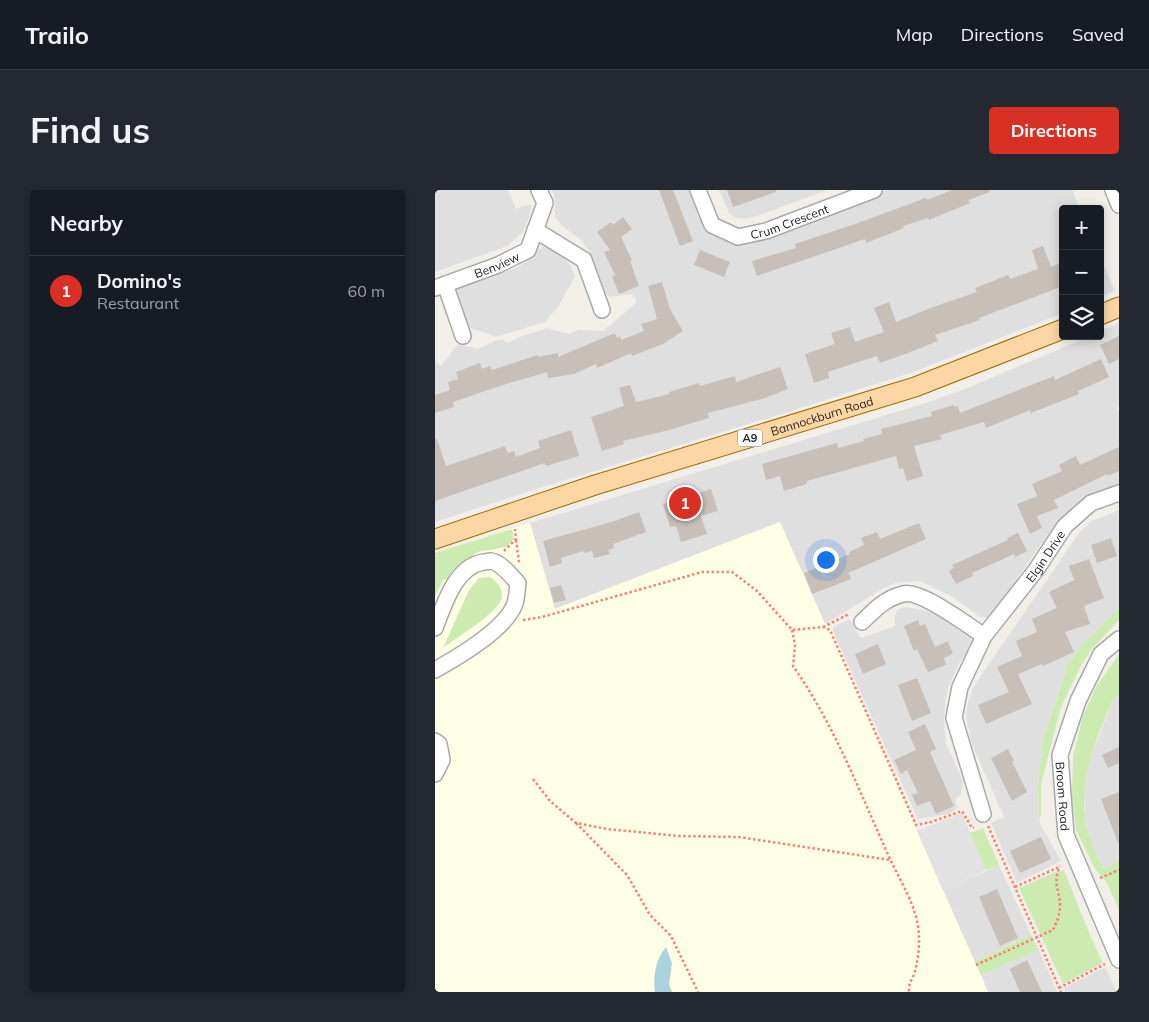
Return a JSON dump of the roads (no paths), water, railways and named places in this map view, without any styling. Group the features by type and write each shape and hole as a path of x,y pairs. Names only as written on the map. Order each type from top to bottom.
{"main road":[{"path":"1104,313 1119,307"},
{"name":"Bannockburn Road","path":"435,539 595,485 915,387 1059,331"}],"street":[{"name":"Benview","path":"463,336 440,286 498,265 528,250 545,202 539,190"},
{"name":"Crum Crescent","path":"698,190 712,225 738,237 766,232 874,190"},
{"path":"1113,190 1119,205"},
{"path":"535,230 584,260 602,310"},
{"name":"Elgin Drive","path":"984,818 954,718 960,687 984,636 1036,570 1065,526 1091,503 1119,493"},
{"path":"435,628 458,578 476,563 491,561 505,569 518,583 515,606 500,625 460,656 435,670"},
{"path":"862,622 881,603 905,593 922,597 984,636"},
{"name":"Broom Road","path":"1113,962 1102,923 1087,882 1066,835 1060,755 1077,701 1101,654 1119,639"},
{"path":"435,741 439,744 442,760 435,774"}],"water":[{"path":"666,947 672,963 669,984 672,992 655,992 656,968 659,958"}],"place":[{"name":"Domino's","path":"685,503"}]}
